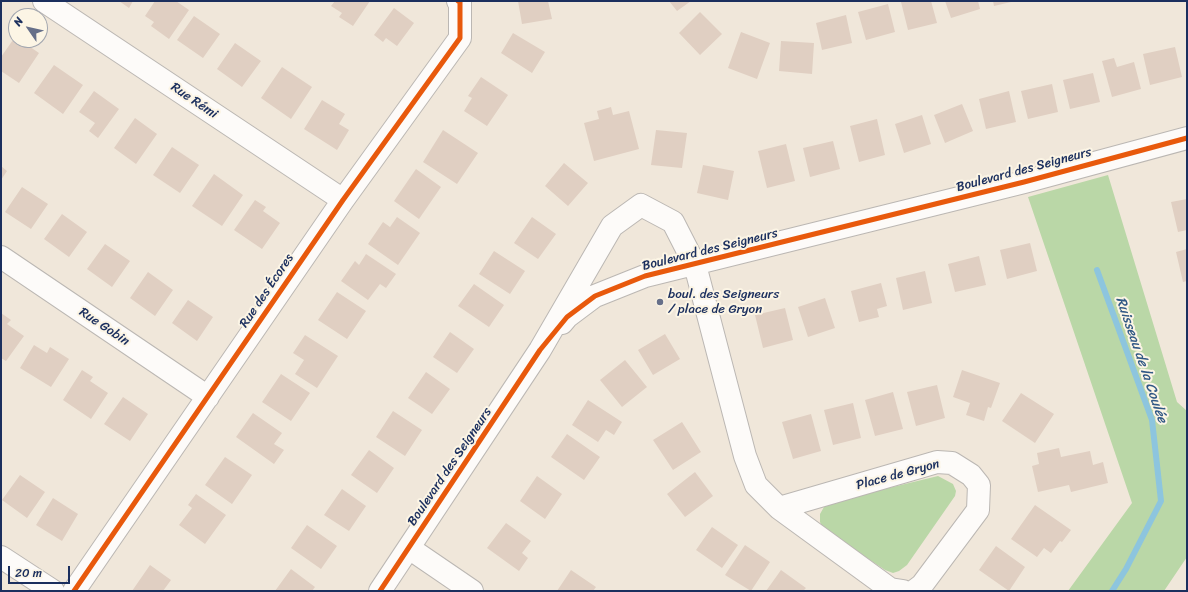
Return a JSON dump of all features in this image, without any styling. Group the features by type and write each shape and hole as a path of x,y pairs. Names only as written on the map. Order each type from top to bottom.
{"street":[{"name":"Rue Rémi","path":"44,1 343,200"},
{"name":"Rue des Écores","path":"74,591 343,200 460,38 460,2 458,1"},
{"name":"Boulevard des Seigneurs","path":"540,350 568,317 595,296 645,276 1024,182 1187,138"},
{"name":"Boulevard des Seigneurs","path":"380,591 540,350 612,226 641,205 673,222 694,265"},
{"name":"Rue Gobin","path":"1,257 208,397"},
{"path":"694,265 746,456 756,485 779,508 890,589 903,591"},
{"name":"Place de Gryon","path":"779,508 936,462 952,462 971,474 979,485 978,510 922,585 914,591"},
{"path":"409,548 472,591"},
{"path":"1,557 53,591"}],"green space":[{"path":"1108,175 1177,402 1187,411 1187,557 1164,591 1068,591 1132,503 1028,197"},
{"path":"938,476 953,484 956,491 955,496 907,565 899,571 893,573 885,570 828,532 820,522 820,514 824,507 831,502"}],"building":[{"path":"119,1 133,1 129,8"},
{"path":"155,1 176,1 189,10 169,39 151,26 154,22 145,16"},
{"path":"335,1 370,1 353,26 339,17 342,13 331,6"},
{"path":"518,1 548,1 552,19 522,24"},
{"path":"669,1 691,1 677,11"},
{"path":"931,1 937,23 908,30 901,2"},
{"path":"945,1 978,1 980,9 951,18"},
{"path":"993,1 1011,1 1011,2 994,6"},
{"path":"888,4 895,32 866,40 858,12"},
{"path":"394,8 414,23 397,46 386,38 383,42 374,35"},
{"path":"700,12 722,34 700,55 679,33"},
{"path":"846,15 852,43 822,50 816,23"},
{"path":"194,16 220,34 203,58 177,40"},
{"path":"741,32 770,43 757,79 728,68"},
{"path":"513,33 545,52 532,73 501,53"},
{"path":"781,41 814,43 812,74 779,71"},
{"path":"235,43 261,61 242,87 217,69"},
{"path":"8,47 32,48 39,53 19,83 1,71 1,57"},
{"path":"1175,47 1182,77 1150,85 1143,54"},
{"path":"1114,58 1117,67 1134,62 1141,89 1112,97 1102,61"},
{"path":"54,65 83,85 63,114 34,93"},
{"path":"282,67 312,87 291,119 261,98"},
{"path":"1093,73 1100,102 1070,109 1063,80"},
{"path":"481,77 508,95 487,126 464,111 472,98 468,96"},
{"path":"1052,84 1058,112 1028,119 1021,91"},
{"path":"94,91 119,109 98,138 89,131 95,123 79,112"},
{"path":"1009,91 1016,122 986,129 979,99"},
{"path":"322,100 345,114 339,124 349,130 337,150 304,129"},
{"path":"962,104 973,131 945,143 934,115"},
{"path":"611,107 613,115 629,111 639,149 594,161 584,123 599,119 597,111"},
{"path":"922,115 931,144 904,153 895,124"},
{"path":"135,118 157,134 136,164 114,148"},
{"path":"877,119 885,155 859,162 850,126"},
{"path":"443,130 478,153 457,184 423,162"},
{"path":"656,130 687,133 682,168 651,165"},
{"path":"833,141 840,169 810,177 803,148"},
{"path":"786,144 795,181 767,188 758,151"},
{"path":"172,147 199,165 180,193 153,175"},
{"path":"564,163 588,183 568,206 545,186"},
{"path":"703,165 734,171 728,200 697,193"},
{"path":"1,166 7,171 1,180"},
{"path":"416,169 441,187 419,219 394,201"},
{"path":"214,174 243,195 222,226 192,206"},
{"path":"22,187 48,204 31,229 5,212"},
{"path":"1187,199 1187,230 1178,232 1171,202"},
{"path":"255,200 266,207 263,211 280,223 262,249 234,230"},
{"path":"62,214 87,232 69,257 44,239"},
{"path":"397,217 420,233 398,265 368,244 383,222 390,227"},
{"path":"532,217 556,234 538,259 514,243"},
{"path":"1030,243 1037,271 1007,279 1000,250"},
{"path":"105,244 130,261 112,287 87,269"},
{"path":"1187,249 1187,281 1183,282 1176,252"},
{"path":"494,251 525,271 510,294 479,274"},
{"path":"366,254 396,274 386,288 380,284 368,300 341,281 355,261 359,265"},
{"path":"979,256 986,285 955,292 948,264"},
{"path":"925,271 932,303 903,310 896,278"},
{"path":"148,272 173,290 155,316 130,298"},
{"path":"881,283 887,306 877,309 879,317 859,322 851,291"},
{"path":"474,284 504,305 489,327 458,306"},
{"path":"337,292 366,311 347,339 318,320"},
{"path":"825,298 835,328 808,337 798,307"},
{"path":"188,300 213,317 197,341 172,323"},
{"path":"785,308 793,340 763,348 755,315"},
{"path":"1,313 11,320 7,324 24,336 6,361 1,358"},
{"path":"450,332 474,349 457,373 433,357"},
{"path":"665,334 680,359 653,375 638,350"},
{"path":"305,335 338,356 317,388 295,374 304,360 293,353"},
{"path":"34,345 47,353 50,347 69,359 51,387 20,368"},
{"path":"625,360 647,387 622,407 600,380"},
{"path":"82,370 93,377 90,381 108,393 91,419 63,400"},
{"path":"962,370 1000,383 991,408 988,407 984,421 966,415 970,403 953,397"},
{"path":"426,372 450,389 432,414 408,398"},
{"path":"281,374 310,393 291,421 262,402"},
{"path":"937,385 945,418 916,426 907,392"},
{"path":"893,392 903,429 875,436 865,400"},
{"path":"1021,393 1054,414 1035,443 1002,421"},
{"path":"123,397 148,414 130,441 104,424"},
{"path":"588,400 622,422 614,435 606,430 598,442 572,425"},
{"path":"853,403 861,438 833,445 824,410"},
{"path":"393,411 422,430 405,456 376,437"},
{"path":"253,413 282,433 274,444 284,450 274,464 236,437"},
{"path":"811,414 821,451 793,459 782,422"},
{"path":"682,422 701,452 673,470 653,440"},
{"path":"567,434 600,457 584,480 551,457"},
{"path":"1059,448 1061,457 1090,451 1093,465 1103,462 1108,483 1071,492 1069,485 1038,492 1032,466 1039,464 1037,453"},
{"path":"369,450 394,468 377,493 351,475"},
{"path":"225,457 252,475 232,504 205,485"},
{"path":"695,472 713,496 685,517 667,494"},
{"path":"20,475 45,492 27,518 2,500"},
{"path":"537,476 562,494 545,519 520,501"},
{"path":"342,489 366,506 349,531 324,515"},
{"path":"196,494 226,515 205,544 179,525 192,508 188,505"},
{"path":"53,498 78,514 62,541 36,525"},
{"path":"1035,505 1071,530 1051,553 1044,548 1037,557 1011,539"},
{"path":"506,523 531,541 522,553 528,558 519,571 487,548"},
{"path":"307,525 337,546 321,569 291,548"},
{"path":"712,527 738,545 722,568 696,550"},
{"path":"745,545 770,562 751,591 725,575"},
{"path":"996,546 1025,567 1009,591 979,570"},
{"path":"150,565 171,580 163,591 132,591"},
{"path":"291,569 315,587 312,591 275,591"},
{"path":"571,570 596,587 593,591 557,591"},
{"path":"781,570 806,588 803,591 766,591"}],"waterway":[{"name":"Ruisseau de la Coulée","path":"1097,270 1152,420 1161,501 1126,569 1112,591"}],"cycle path":[{"path":"74,591 343,200 460,38 460,2 458,1"},
{"path":"380,591 540,350 567,317 595,296 645,276 1024,182 1187,138"}],"place":[{"name":"boul. des Seigneurs / place de Gryon","path":"660,302"}]}
